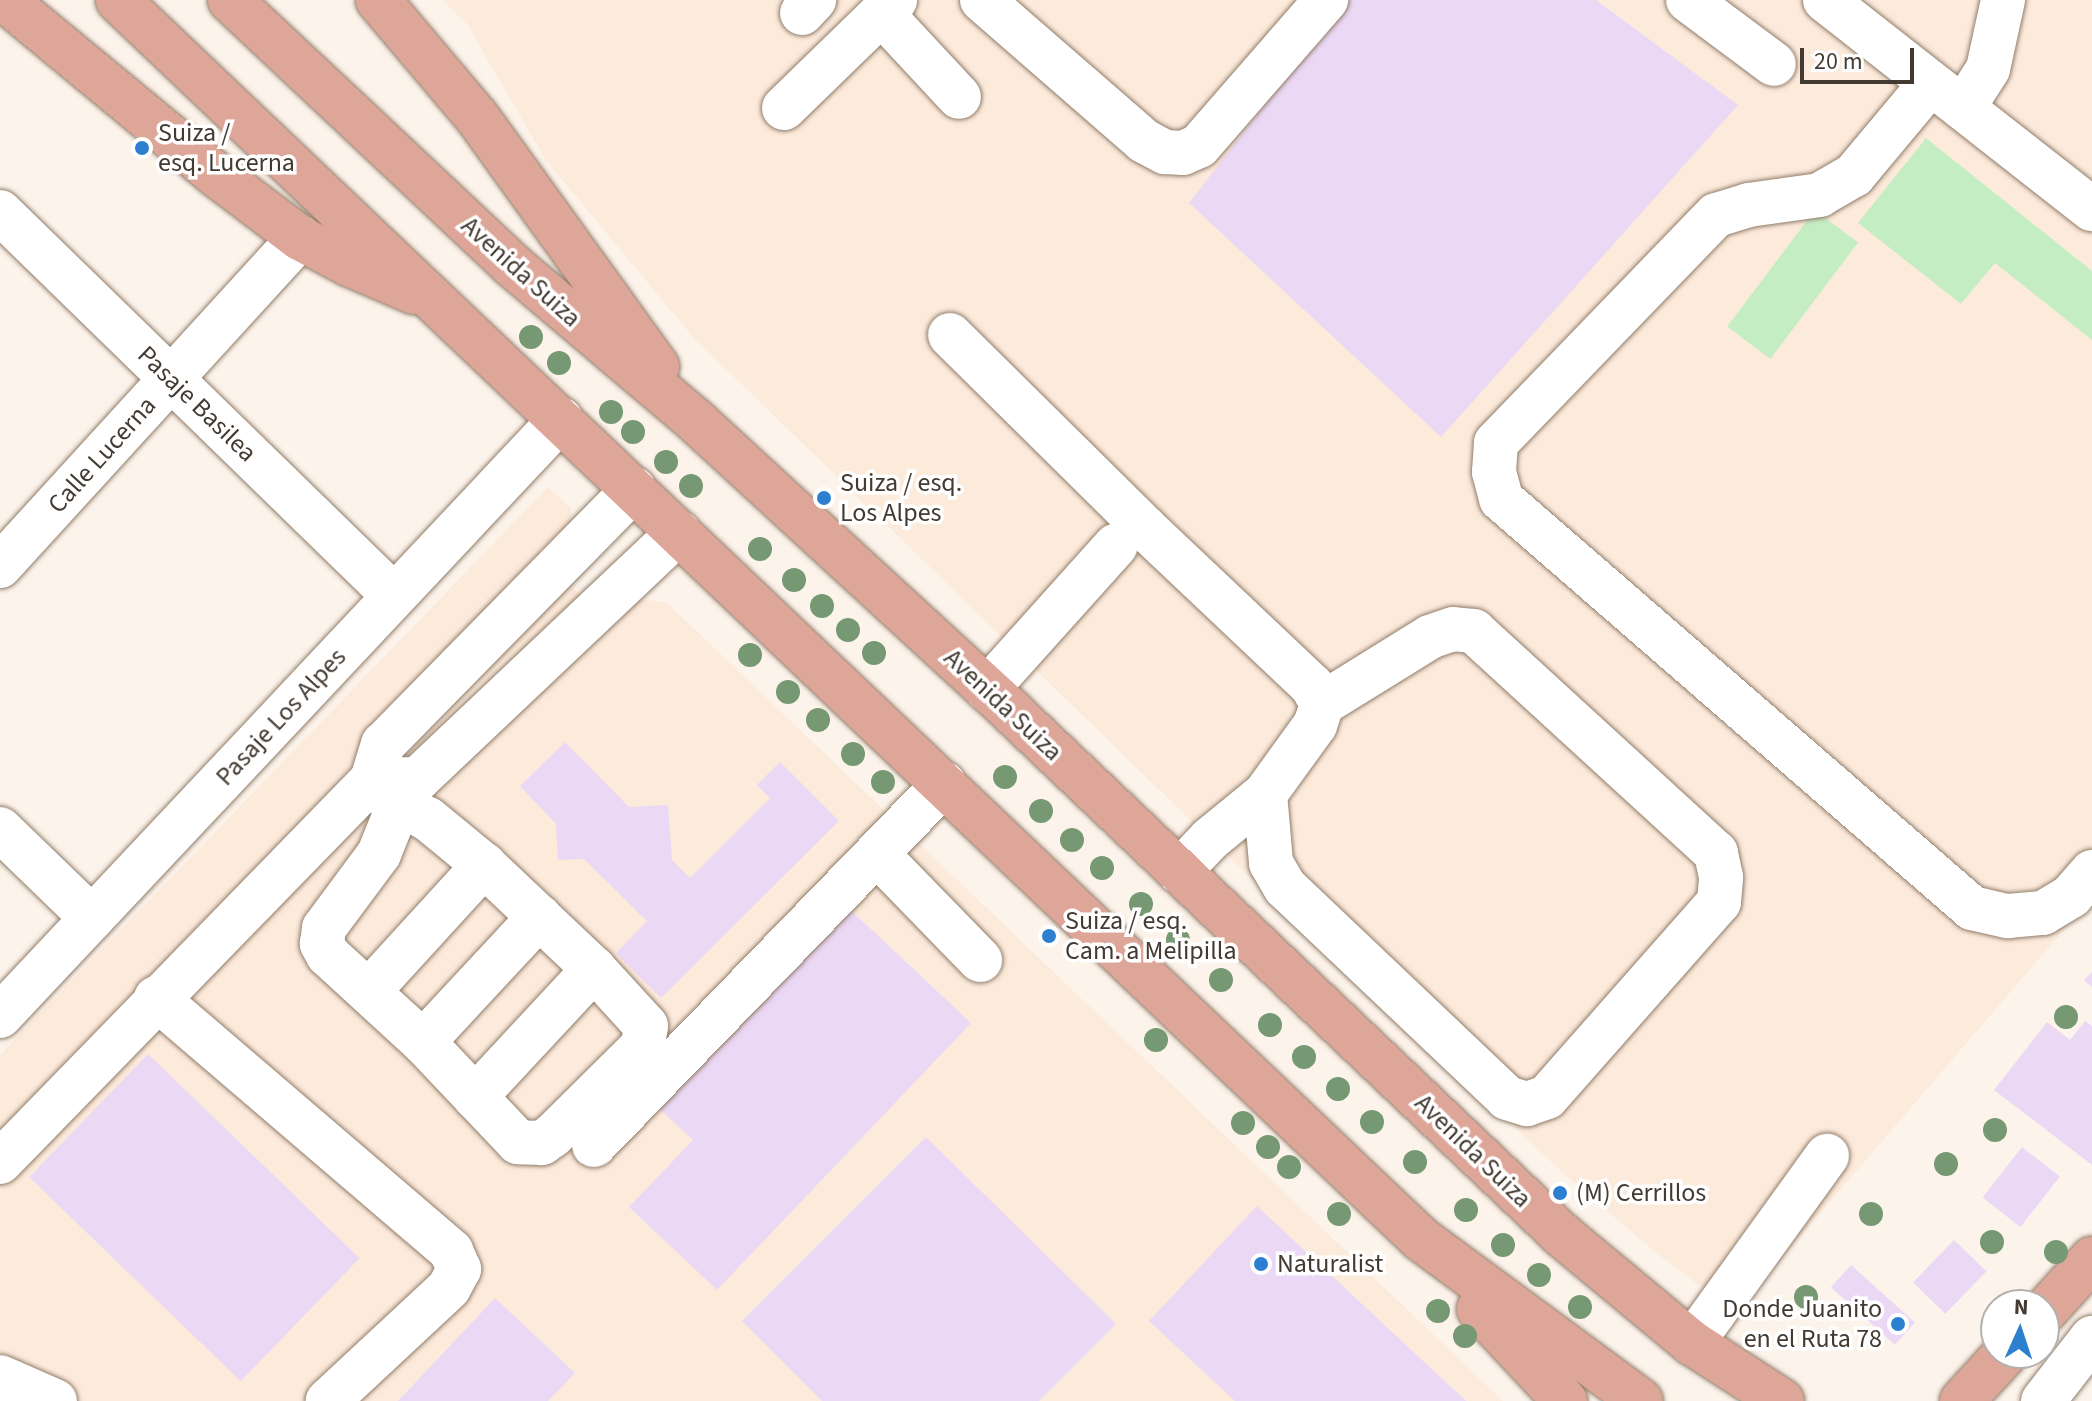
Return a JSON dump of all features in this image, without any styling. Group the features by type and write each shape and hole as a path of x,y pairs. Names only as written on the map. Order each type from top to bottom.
{"main road":[{"path":"5,0 214,173 300,238 349,264 439,302"},
{"path":"118,0 1421,1239 1486,1316 1565,1401"},
{"name":"Avenida Suiza","path":"230,0 522,275 698,423 987,689 1562,1235 1692,1343 1782,1401"},
{"path":"378,0 477,117 698,423"},
{"path":"1421,1239 1641,1401"},
{"path":"2060,1294 2092,1259"},
{"path":"1962,1401 1991,1369"}],"street":[{"path":"982,0 1144,141 1165,152 1183,153 1199,146 1326,0"},
{"path":"1688,0 1774,64"},
{"path":"1825,0 2092,209"},
{"path":"1997,6 1988,69 1947,96 1854,175 1820,195 1749,205 1716,215 1496,443 1494,472 1501,499 1972,908 2008,916 2043,913 2071,896 2092,872"},
{"path":"784,108 889,7 959,97"},
{"name":"Pasaje Basilea","path":"0,212 394,596"},
{"name":"Calle Lucerna","path":"5,550 171,379 300,238"},
{"path":"950,335 1145,528 1312,686 1322,704"},
{"name":"Pasaje Los Alpes","path":"0,1016 561,419"},
{"path":"384,794 428,819 484,865 642,1018 647,1037 643,1046 542,1143 518,1142 423,1042 328,955 322,936 324,928 379,854 384,794 383,744 634,489"},
{"path":"0,1162 156,998 384,794 418,779 679,532"},
{"path":"987,689 1116,545"},
{"path":"1179,872 1210,839 1265,794 1315,725 1322,704 1430,637 1453,629 1474,631 1716,853 1721,877 1719,902 1547,1097 1527,1104 1507,1098 1285,887 1271,863 1265,794"},
{"path":"594,1145 944,784"},
{"path":"0,829 92,918"},
{"path":"877,854 980,960"},
{"path":"369,991 484,865"},
{"path":"423,1042 539,917"},
{"path":"475,1097 594,969"},
{"path":"156,998 451,1251 459,1269 449,1288 328,1401"},
{"path":"1692,1343 1827,1156"},
{"path":"2043,1401 2092,1338"},
{"path":"0,1377 55,1401"}],"shaded area":[{"path":"442,0 2092,0 2092,897 1735,1312 1654,1251 1563,1173 1210,839 693,337 545,159 467,24"},
{"path":"548,487 571,508 571,520 542,556 609,625 635,598 667,603 1503,1401 0,1401 0,1055"}],"green space":[{"path":"1926,138 2092,271 2092,340 1995,263 1961,304 1858,223"},
{"path":"1815,210 1858,242 1770,359 1727,327"}],"building":[{"path":"1346,0 1596,0 1738,105 1441,437 1189,203"},
{"path":"565,742 629,807 668,805 672,860 690,878 770,798 757,785 780,762 839,821 661,998 616,953 647,921 584,859 558,860 556,824 520,786"},
{"path":"841,901 971,1023 717,1290 629,1207 693,1140 652,1102"},
{"path":"2092,972 2092,987 2084,980"},
{"path":"2085,1021 2092,1026 2092,1165 1994,1090 2047,1022 2070,1040"},
{"path":"148,1054 359,1258 241,1381 29,1177"},
{"path":"926,1137 1116,1324 1039,1401 822,1401 742,1321"},
{"path":"2022,1147 2060,1177 2020,1227 1983,1197"},
{"name":"Naturalist","path":"1257,1206 1466,1401 1235,1401 1149,1321"},
{"path":"1954,1240 1986,1271 1945,1314 1913,1282"},
{"path":"1851,1265 1915,1323 1895,1345 1831,1287"},
{"path":"495,1298 575,1373 548,1401 398,1401"}],"place":[{"name":"Suiza / esq. Lucerna","path":"142,148"},
{"name":"Suiza / esq. Los Alpes","path":"824,498"},
{"name":"Suiza / esq. Cam. a Melipilla","path":"1049,936"},
{"name":"(M) Cerrillos","path":"1560,1193"},
{"name":"Naturalist","path":"1261,1264"},
{"name":"Donde Juanito en el Ruta 78","path":"1898,1324"}]}
